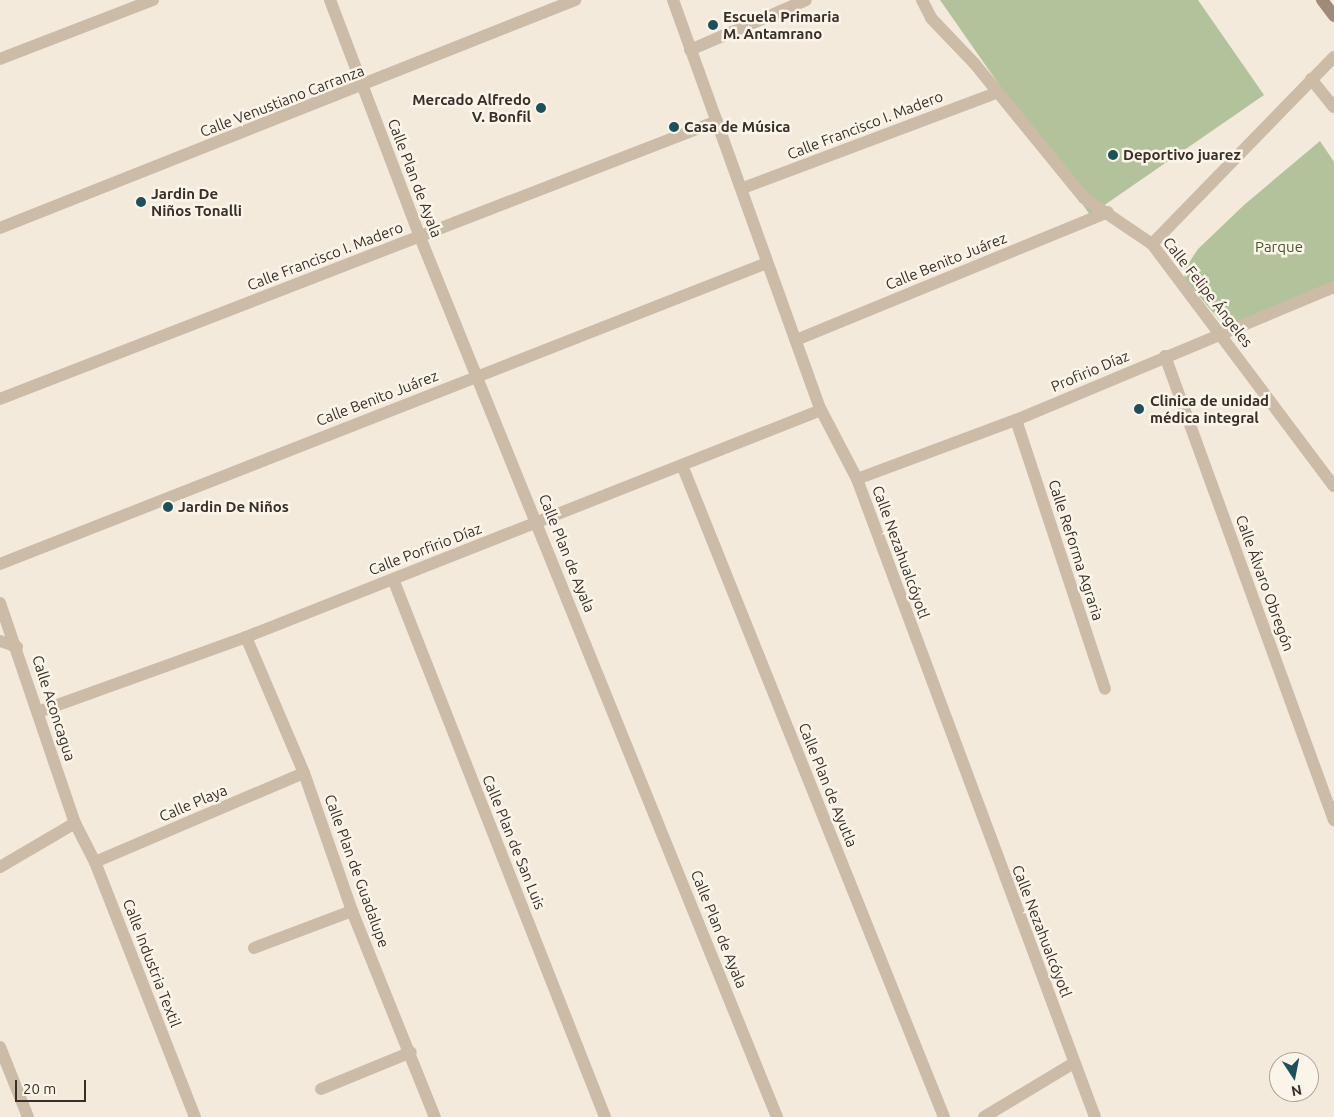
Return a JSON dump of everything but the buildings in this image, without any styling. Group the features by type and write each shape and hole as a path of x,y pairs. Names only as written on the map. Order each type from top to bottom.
{"main road":[{"path":"1322,0 1334,16"}],"street":[{"path":"0,59 153,0"},
{"name":"Calle Plan de Ayala","path":"330,0 420,238 479,376 777,1117"},
{"name":"Calle Venustiano Carranza","path":"0,228 362,87 575,0"},
{"name":"Calle Nezahualcóyotl","path":"673,0 690,50 743,188 767,263 821,410 857,479 1095,1117"},
{"path":"690,50 806,0"},
{"name":"Calle Felipe Ángeles","path":"922,0 931,18 998,92 1084,198 1108,212 1152,244 1334,486"},
{"path":"1152,244 1334,57"},
{"path":"1311,79 1334,106"},
{"name":"Calle Francisco I. Madero","path":"743,188 998,92"},
{"name":"Calle Francisco I. Madero","path":"0,398 420,238 717,121"},
{"name":"Calle Benito Juárez","path":"796,340 1108,212"},
{"name":"Calle Benito Juárez","path":"0,564 767,263"},
{"name":"Profirio Díaz","path":"857,479 1016,420 1165,356 1334,287"},
{"name":"Calle Álvaro Obregón","path":"1165,356 1334,820"},
{"name":"Calle Porfirio Díaz","path":"38,712 246,637 821,410"},
{"name":"Calle Reforma Agraria","path":"1016,420 1105,689"},
{"name":"Calle Plan de Ayutla","path":"682,465 944,1117"},
{"name":"Calle Plan de San Luis","path":"393,580 605,1117"},
{"name":"Calle Aconcagua","path":"0,604 75,823"},
{"name":"Calle Plan de Guadalupe","path":"246,637 304,773 352,911 411,1052 435,1117"},
{"path":"0,641 16,647"},
{"name":"Calle Playa","path":"95,862 304,773"},
{"path":"0,866 75,823"},
{"name":"Calle Industria Textil","path":"75,823 95,862 194,1117"},
{"path":"254,948 352,911"},
{"path":"0,1047 28,1117"},
{"path":"320,1089 411,1052"},
{"path":"984,1117 1074,1062"}],"green space":[{"name":"Deportivo juarez","path":"940,0 1198,0 1264,95 1090,215"},
{"name":"Parque","path":"1320,141 1334,162 1334,284 1226,328 1184,278 1186,267 1198,249 1244,205"}],"place":[{"name":"Escuela Primaria M. Antamrano","path":"713,25"},
{"name":"Mercado Alfredo V. Bonfil","path":"541,108"},
{"name":"Casa de Música","path":"674,127"},
{"name":"Deportivo juarez","path":"1113,155"},
{"name":"Jardin De Niños Tonalli","path":"141,202"},
{"name":"Clinica de unidad médica integral","path":"1139,409"},
{"name":"Jardin De Niños","path":"168,507"}]}
